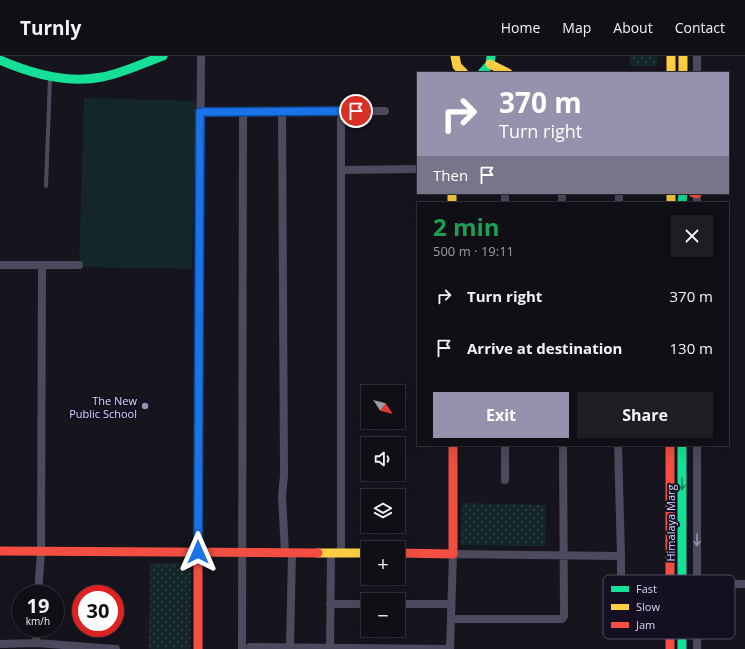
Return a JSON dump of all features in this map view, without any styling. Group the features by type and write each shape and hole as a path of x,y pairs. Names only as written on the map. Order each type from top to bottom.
{"street":[{"path":"0,59 23,71 74,80 102,77 163,56"},
{"path":"198,649 200,56"},
{"path":"455,56 456,69"},
{"path":"671,56 671,72"},
{"path":"683,56 683,72"},
{"path":"697,56 697,72"},
{"path":"483,72 490,60 507,72"},
{"path":"341,111 341,553"},
{"path":"200,112 386,111"},
{"path":"243,112 243,552 246,648 330,647 450,649 453,554 453,446"},
{"path":"282,112 284,476 282,496 288,553 290,647"},
{"path":"341,170 417,169"},
{"path":"0,265 79,266"},
{"path":"39,585 41,552 42,265"},
{"path":"506,446 506,480"},
{"path":"451,619 562,619 564,616 563,446"},
{"path":"618,446 621,575"},
{"name":"Himalaya Marg","path":"670,446 670,575"},
{"name":"Himalaya Marg","path":"682,446 682,575"},
{"path":"697,446 697,575"},
{"path":"0,551 361,553"},
{"path":"330,647 331,553"},
{"path":"405,553 621,556"},
{"path":"330,604 361,604"},
{"path":"405,604 451,604"},
{"path":"36,637 36,643"},
{"path":"0,644 36,643 116,649"}],"lane":[{"path":"46,186 50,76"}],"green space":[{"path":"630,56 657,56 657,66 630,66"},
{"path":"84,98 197,101 192,269 79,267"},
{"path":"462,503 546,505 545,546 461,545"},
{"path":"150,563 191,563 190,649 149,649"}],"traffic: fast":[{"path":"0,60 25,70 50,76 89,79 110,75 163,56"},
{"path":"483,72 490,64 491,57"},
{"path":"682,202 683,194"},
{"path":"682,446 682,575"},
{"path":"682,639 682,649"}],"traffic: slow":[{"path":"455,56 457,66 463,72"},
{"path":"671,56 671,72"},
{"path":"683,56 683,72"},
{"path":"490,64 506,72"},
{"path":"452,194 452,202"},
{"path":"671,194 671,202"},
{"path":"318,553 361,553"}],"traffic: jam":[{"path":"405,553 453,554 453,446"},
{"path":"670,446 670,575"},
{"path":"0,551 318,553"},
{"path":"198,552 198,649"},
{"path":"670,639 670,649"}],"place":[{"name":"The New Public School","path":"145,406"}],"route":[{"path":"198,552 200,112 356,111"}]}
